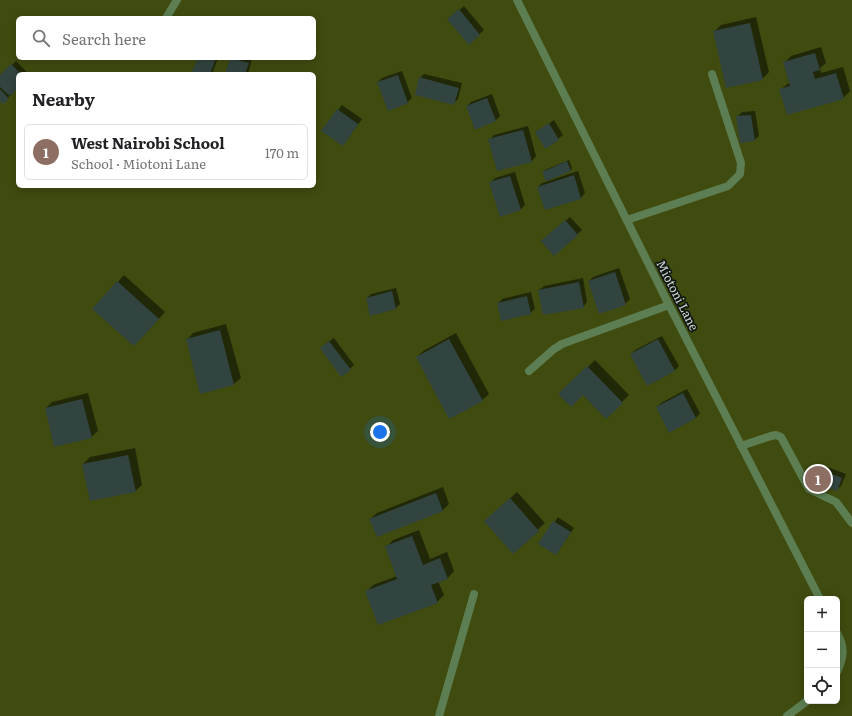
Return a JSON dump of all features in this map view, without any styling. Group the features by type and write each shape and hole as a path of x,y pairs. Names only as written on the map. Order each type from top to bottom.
{"street":[{"path":"167,16 177,0"},
{"name":"Miotoni Lane","path":"518,0 669,305 818,596"},
{"path":"627,220 728,186 740,174 741,163 712,74"},
{"path":"529,371 554,348 562,344 669,305"},
{"path":"741,446 771,436 776,435 781,437 809,489 836,502 852,523"},
{"path":"439,716 474,594"},
{"path":"840,638 842,642 843,659 840,666"},
{"path":"787,716 804,703"}],"green space":[{"path":"0,0 852,0 852,716 0,716"}],"building":[{"path":"459,9 480,35 469,45 447,19"},
{"path":"750,23 763,80 726,88 713,31"},
{"path":"815,53 820,70 813,72 815,79 836,73 844,99 787,115 779,89 790,86 783,62"},
{"path":"197,60 215,60 211,72 192,72"},
{"path":"229,60 238,60 249,63 246,72 226,72"},
{"path":"11,64 19,72 16,72 16,90 10,96 0,87 0,75"},
{"path":"398,75 408,103 388,111 377,82"},
{"path":"419,77 459,88 454,105 415,95"},
{"path":"0,89 9,99 3,104 0,101"},
{"path":"487,98 496,121 475,130 466,106"},
{"path":"337,109 358,124 343,146 321,131"},
{"path":"751,115 755,141 740,143 736,116"},
{"path":"549,123 559,140 545,149 535,132"},
{"path":"523,130 532,162 497,171 488,139"},
{"path":"567,161 571,171 546,181 542,172"},
{"path":"574,175 581,199 545,210 537,187"},
{"path":"510,176 521,210 500,217 489,182"},
{"path":"565,220 578,235 554,256 541,241"},
{"path":"615,272 626,305 599,314 588,281"},
{"path":"117,281 159,319 134,346 92,309"},
{"path":"579,282 584,308 543,315 538,290"},
{"path":"392,291 396,309 370,316 366,298"},
{"path":"527,296 531,314 501,321 497,303"},
{"path":"220,330 234,385 200,394 186,339"},
{"path":"449,339 483,401 449,419 416,357"},
{"path":"658,339 675,371 647,386 630,354"},
{"path":"329,341 351,370 341,377 320,348"},
{"path":"587,366 623,403 606,419 583,395 571,407 558,394"},
{"path":"683,393 696,418 669,433 656,407"},
{"path":"82,399 92,438 54,447 45,408"},
{"path":"128,455 136,492 90,501 82,464"},
{"path":"820,469 842,478 837,491 815,483"},
{"path":"436,493 443,511 377,537 369,519"},
{"path":"510,498 539,531 513,554 484,521"},
{"path":"553,521 571,532 556,555 538,544"},
{"path":"412,536 423,565 440,558 448,579 431,585 438,603 378,625 365,591 397,579 385,546"}],"place":[{"name":"West Nairobi School","path":"818,479"}]}
